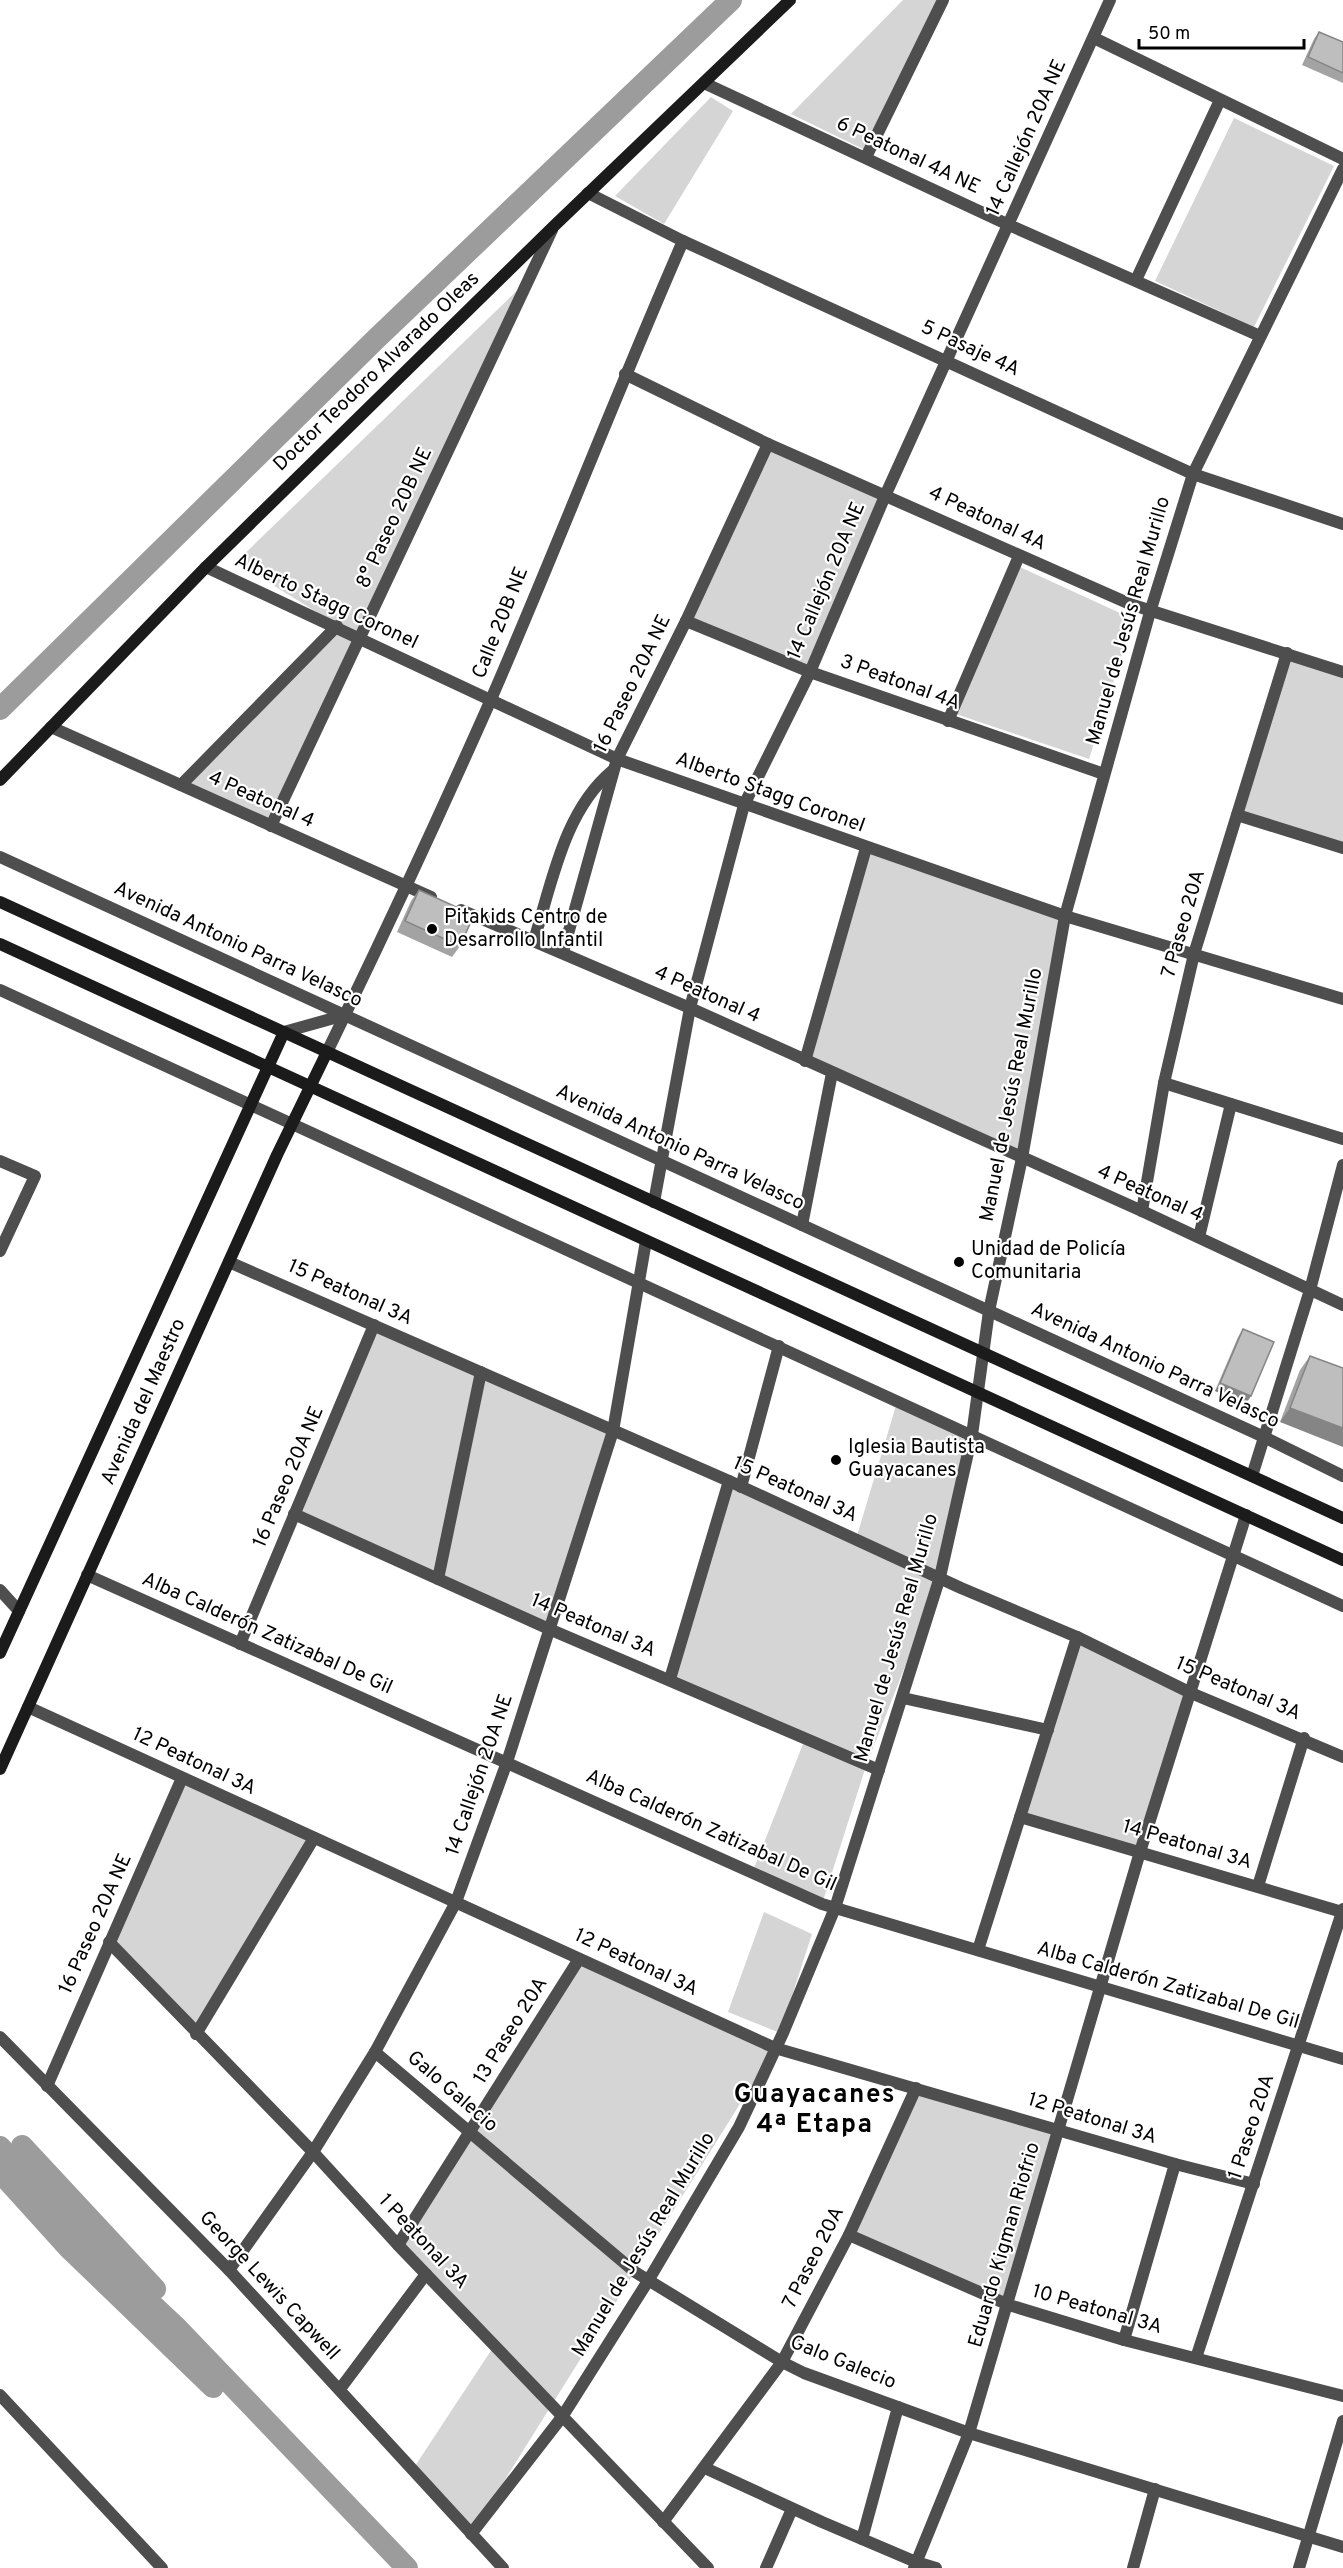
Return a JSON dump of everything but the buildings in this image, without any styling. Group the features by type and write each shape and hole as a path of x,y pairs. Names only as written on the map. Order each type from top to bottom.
{"street":[{"name":"Doctor Teodoro Alvarado Oleas","path":"0,780 206,567 554,226 790,0"},
{"path":"866,157 943,0"},
{"name":"14 Callejón 20A NE","path":"654,1202 690,1008 744,805 810,672 885,496 1110,0"},
{"path":"1094,38 1343,159"},
{"name":"6 Peatonal 4A NE","path":"704,83 1009,225 1260,336"},
{"path":"1136,280 1220,100"},
{"name":"Manuel de Jesús Real Murillo","path":"471,2534 562,2417 648,2281 739,2127 776,2048 835,1908 940,1577 972,1435 976,1392 989,1311 1022,1158 1065,916 1150,612 1193,474 1343,169"},
{"name":"5 Pasaje 4A","path":"588,193 683,241 947,359 1193,474 1342,520"},
{"name":"8° Paseo 20B NE","path":"271,826 554,226"},
{"name":"Calle 20B NE","path":"327,1052 406,887 490,702 625,374 683,241"},
{"name":"4 Peatonal 4A","path":"625,374 768,444 1150,612 1343,672"},
{"name":"16 Paseo 20A NE","path":"563,952 616,759 686,621 768,444"},
{"path":"948,721 1019,556"},
{"name":"Alberto Stagg Coronel","path":"206,567 338,626 490,702 616,759 1065,916 1343,999"},
{"name":"3 Peatonal 4A","path":"686,621 810,672 1104,774"},
{"path":"180,785 338,626"},
{"name":"7 Paseo 20A","path":"1142,1211 1164,1083 1194,954 1287,653"},
{"name":"4 Peatonal 4","path":"51,728 406,887 690,1008 1142,1211 1343,1305"},
{"path":"534,940 570,829 599,782 612,771"},
{"path":"1237,815 1343,848"},
{"path":"805,1061 866,848"},
{"name":"Avenida Antonio Parra Velasco","path":"0,857 1264,1437 1343,1476"},
{"path":"0,902 1343,1518"},
{"path":"0,944 1343,1560"},
{"path":"0,990 1343,1605"},
{"path":"284,1032 345,1015"},
{"name":"Avenida del Maestro","path":"0,1653 284,1032"},
{"name":"Avenida del Maestro","path":"0,1769 229,1262 327,1052"},
{"path":"802,1225 832,1073"},
{"path":"1164,1083 1343,1139"},
{"path":"1199,1238 1231,1104"},
{"path":"0,1161 35,1176 0,1251"},
{"path":"1252,1476 1311,1290 1343,1165"},
{"name":"14 Callejón 20A NE","path":"229,2270 313,2152 375,2052 456,1902 507,1762 613,1431 646,1241"},
{"name":"15 Peatonal 3A","path":"229,1262 729,1481 1077,1637 1191,1693 1304,1738 1343,1757"},
{"name":"16 Paseo 20A NE","path":"240,1644 374,1325"},
{"path":"741,1487 779,1346"},
{"path":"438,1579 481,1372"},
{"path":"669,1679 729,1481"},
{"name":"14 Peatonal 3A","path":"294,1514 549,1629 879,1770"},
{"name":"Eduardo Kigman Riofrio","path":"915,2565 969,2433 1009,2305 1140,1852 1246,1515"},
{"name":"Alba Calderón Zatizabal De Gil","path":"87,1575 835,1908 1343,2059"},
{"path":"0,1590 19,1611"},
{"path":"978,1950 1077,1637"},
{"path":"903,1698 1048,1730"},
{"name":"12 Peatonal 3A","path":"28,1707 776,2048 1059,2128 1175,2164 1254,2184"},
{"path":"1258,1886 1304,1738"},
{"name":"16 Paseo 20A NE","path":"47,2086 182,1778"},
{"name":"14 Peatonal 3A","path":"1020,1817 1342,1911"},
{"path":"196,2034 314,1838"},
{"name":"1 Paseo 20A","path":"1196,2358 1342,1911"},
{"name":"1 Peatonal 3A","path":"109,1942 313,2152 398,2246 708,2568"},
{"name":"13 Paseo 20A","path":"398,2246 579,1959"},
{"name":"George Lewis Capwell","path":"0,2037 229,2270 340,2388 503,2568"},
{"name":"Galo Galecio","path":"375,2052 635,2272 782,2362 804,2373 969,2433 1343,2547"},
{"name":"7 Paseo 20A","path":"663,2522 782,2362 849,2235 916,2088"},
{"path":"1124,2340 1175,2164"},
{"name":"10 Peatonal 3A","path":"849,2235 1009,2305 1124,2340 1343,2396"},
{"path":"340,2388 426,2274"},
{"path":"0,2395 162,2568"},
{"path":"862,2539 898,2407"},
{"path":"1299,2568 1343,2421"},
{"path":"705,2468 915,2565 936,2568"},
{"path":"1133,2568 1155,2489"},
{"path":"766,2568 792,2509"}],"shaded area":[{"path":"903,0 937,0 865,150 791,114"},
{"path":"711,97 733,111 664,224 615,196"},
{"path":"1234,118 1334,166 1254,327 1155,281"},
{"path":"527,281 272,825 181,785 337,627 352,634 236,562"},
{"path":"768,444 885,496 810,672 686,621"},
{"path":"1011,563 1133,619 1089,759 953,713"},
{"path":"1287,653 1343,672 1343,848 1237,815"},
{"path":"866,848 1065,916 1022,1158 805,1061"},
{"path":"373,1325 612,1431 550,1626 295,1513"},
{"path":"898,1399 972,1435 940,1577 866,1766 822,1904 752,1873 805,1739 670,1679 728,1482 856,1539"},
{"path":"1077,1637 1191,1693 1140,1852 1020,1817"},
{"path":"182,1778 314,1838 196,2034 109,1942"},
{"path":"764,1912 812,1934 780,2033 728,2012"},
{"path":"579,1959 775,2048 471,2534 413,2469 494,2346 398,2245"},
{"path":"916,2088 1059,2128 1009,2305 849,2235"}],"waterway":[{"path":"0,709 376,339 731,0"},
{"path":"22,2146 155,2289"},
{"path":"0,2147 82,2239 177,2328 407,2568"},
{"path":"0,2172 69,2248 213,2387"}],"place":[{"name":"Pitakids Centro de Desarrollo Infantil","path":"432,929"},
{"name":"Unidad de Policía Comunitaria","path":"959,1262"},
{"name":"Iglesia Bautista Guayacanes","path":"836,1460"}],"district":[{"name":"Guayacanes 4ª Etapa","path":"815,2110"}]}
